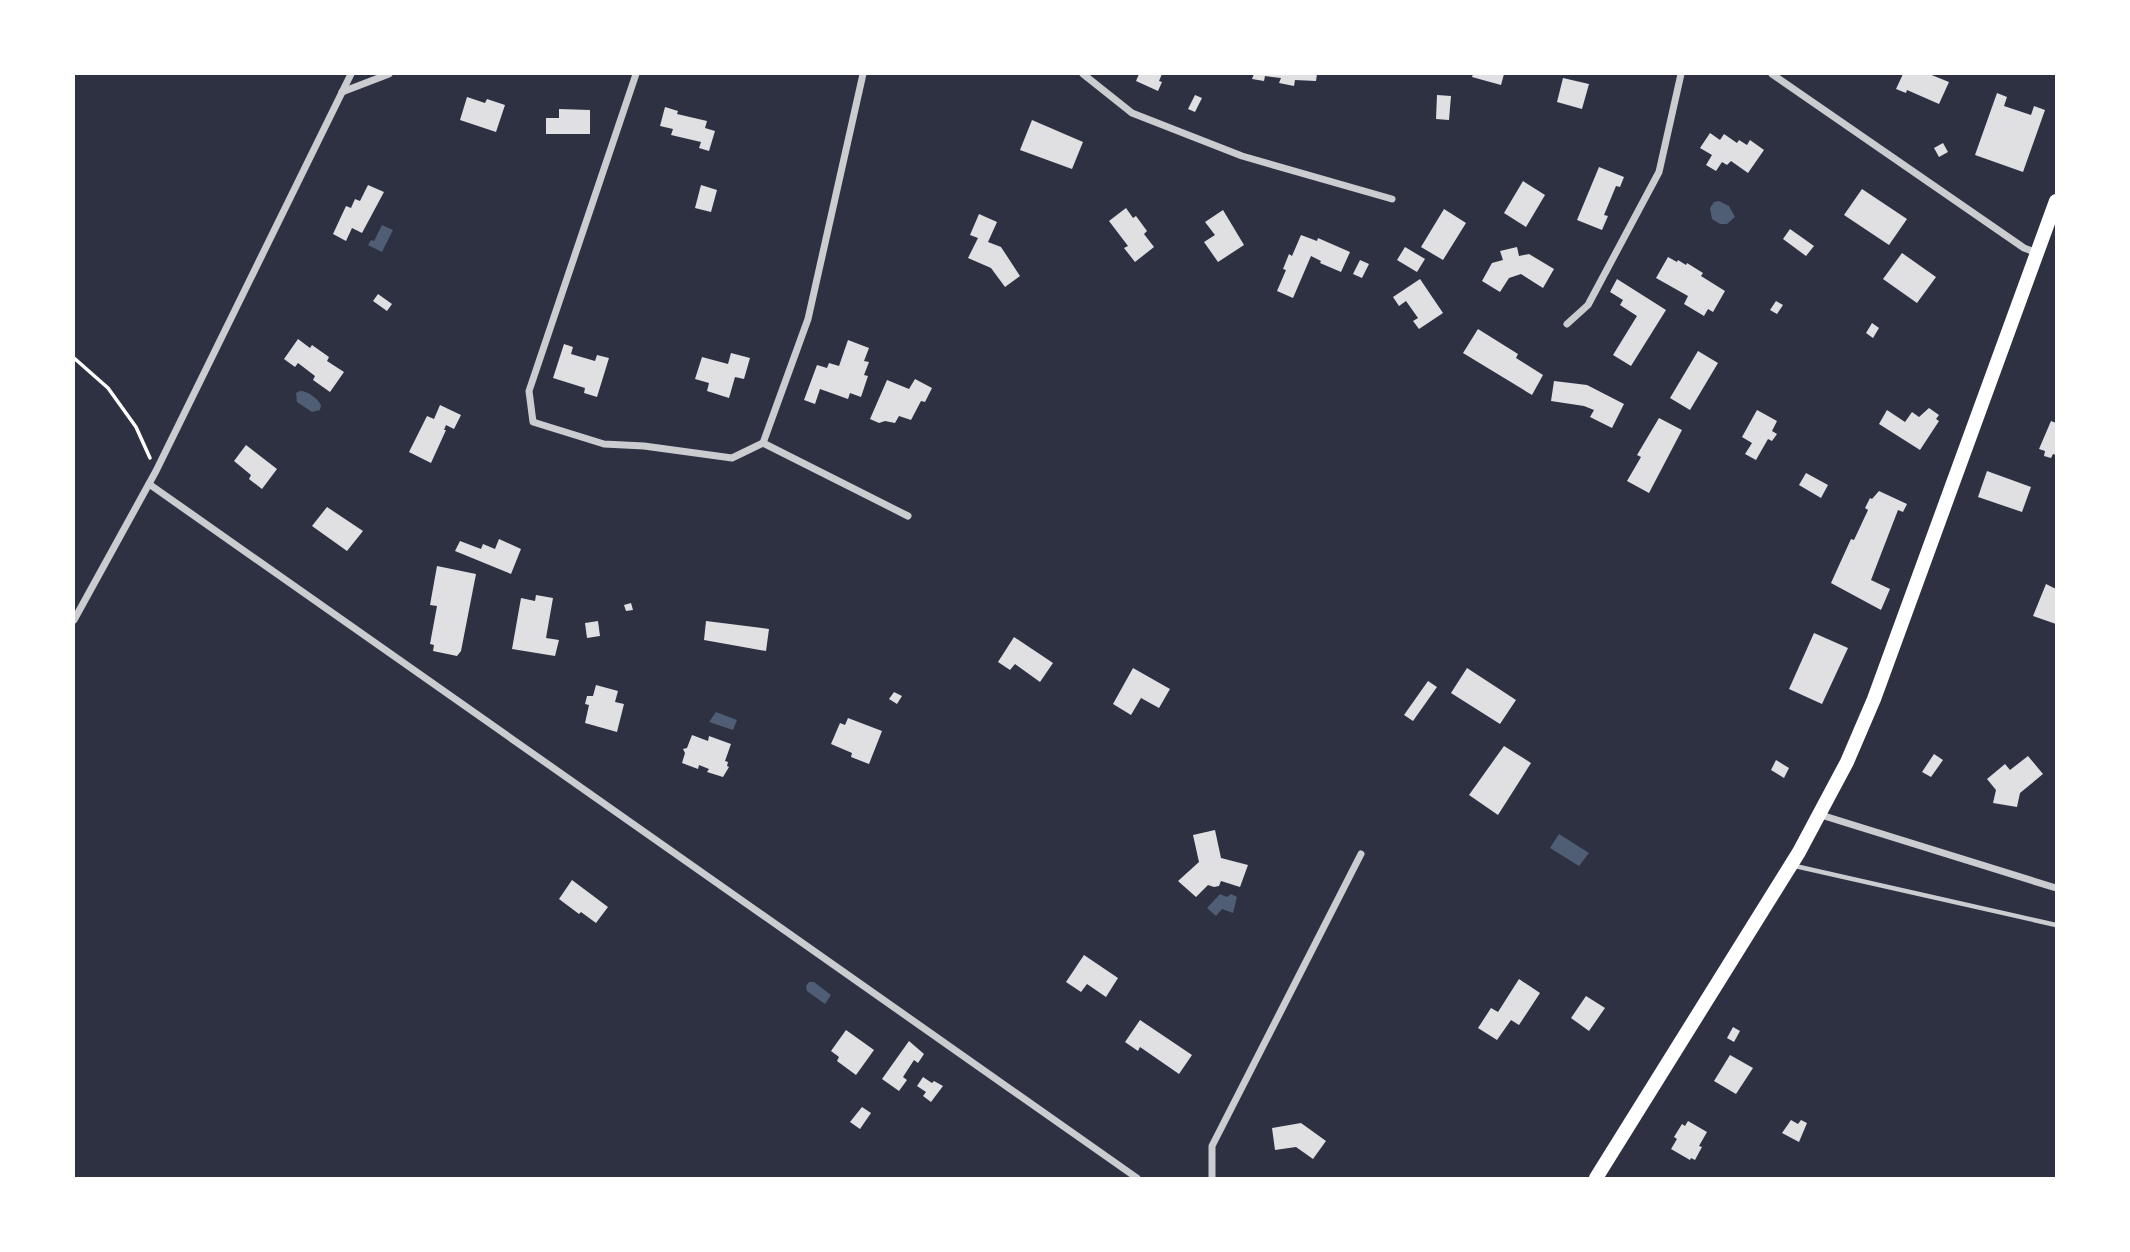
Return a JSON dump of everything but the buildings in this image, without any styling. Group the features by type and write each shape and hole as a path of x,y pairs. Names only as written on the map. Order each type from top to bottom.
{"main road":[{"path":"1596,1178 1791,865 1821,815 1847,762 1874,699 2056,201"}],"street":[{"path":"74,620 156,471 351,74"},
{"path":"342,92 389,74"},
{"path":"636,74 529,391 533,422 604,444 644,446 732,458 763,443 808,319 863,74"},
{"path":"1083,74 1132,113 1242,156 1392,199"},
{"path":"1567,324 1588,305 1659,172 1681,74"},
{"path":"1772,74 2024,248 2037,253"},
{"path":"763,443 908,516"},
{"path":"149,484 1138,1178"},
{"path":"1821,815 2056,888"},
{"path":"1212,1178 1212,1146 1361,854"}],"lane":[{"path":"1791,865 2056,925"}],"path":[{"path":"74,358 108,388 136,427 156,471"}],"water":[{"path":"1719,201 1729,206 1735,217 1727,224 1720,224 1712,219 1710,208 1714,202"},
{"path":"382,225 393,230 382,252 368,245 371,240 374,241"},
{"path":"300,391 315,397 321,405 320,410 312,412 297,402 296,393"},
{"path":"716,712 737,720 733,730 709,722"},
{"path":"1559,834 1589,853 1579,866 1550,848"},
{"path":"1220,894 1237,897 1233,913 1222,909 1216,916 1207,908"},
{"path":"809,982 814,982 831,995 825,1004 807,991"}]}
